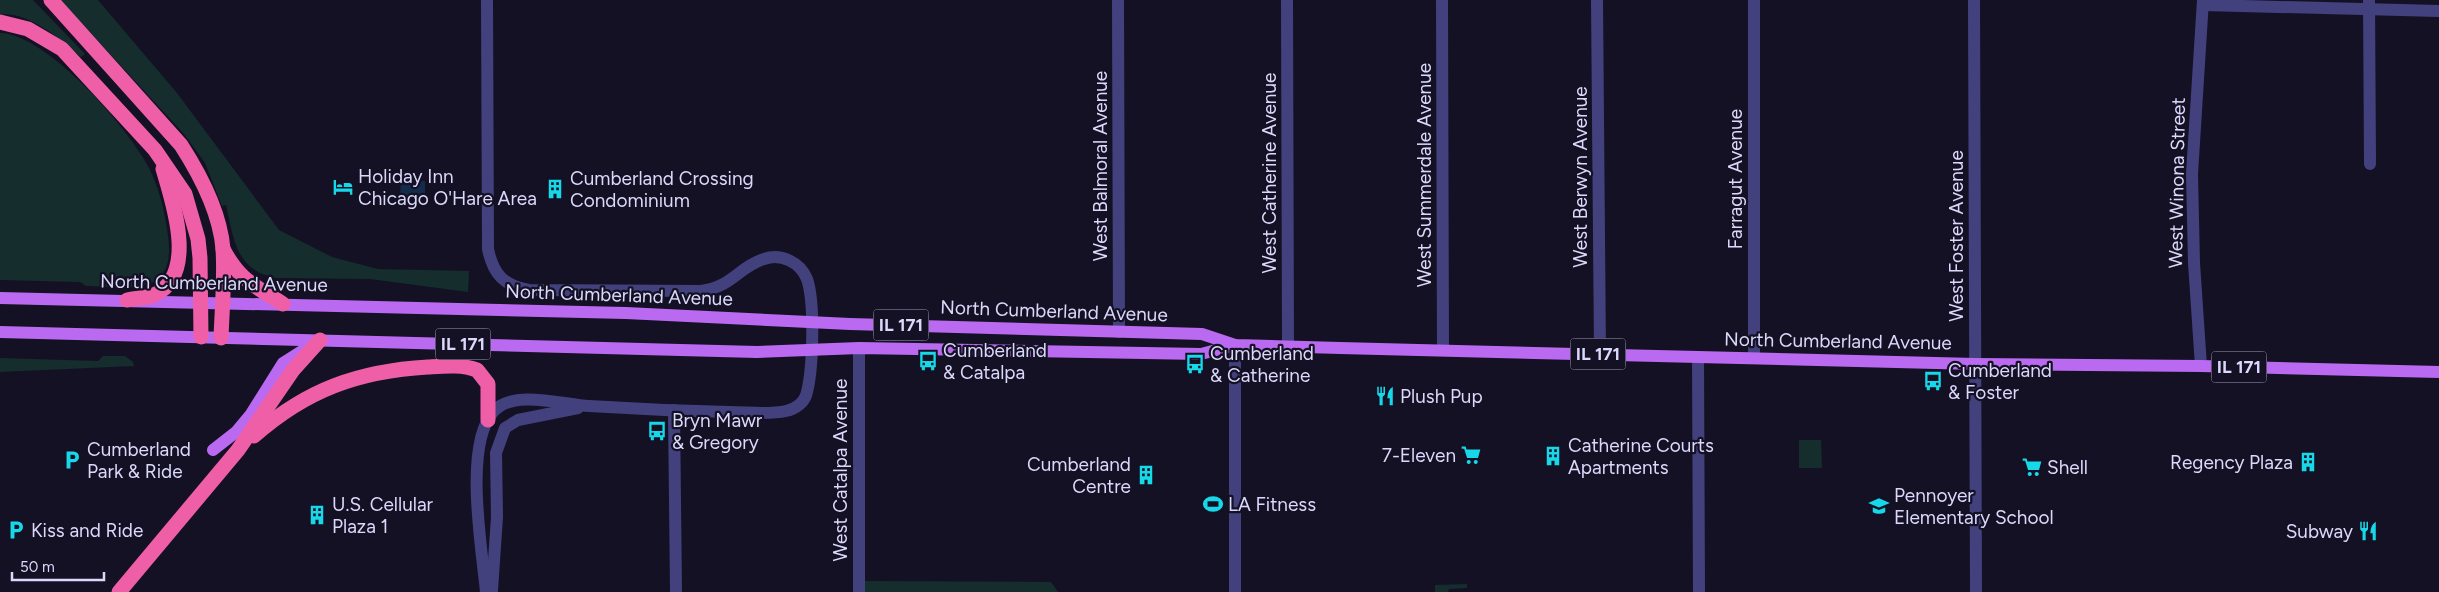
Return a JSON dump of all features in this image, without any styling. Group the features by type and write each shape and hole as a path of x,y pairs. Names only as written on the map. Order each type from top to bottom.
{"highway":[{"path":"52,0 182,145 207,191 222,248 232,266 247,282 283,304"},
{"path":"0,22 28,29 62,49 160,158 184,194 191,214 200,258 202,337"},
{"path":"127,300 154,295 169,283 177,267 178,234 160,158"},
{"path":"221,338 222,248"},
{"path":"119,592 238,450 293,370 320,340"},
{"path":"238,450 264,427 301,401 331,386 378,372 448,366 477,370 488,384 488,420"}],"main road":[{"name":"North Cumberland Avenue","path":"0,298 681,315 812,322 1202,334 1235,345"},
{"name":"North Cumberland Avenue","path":"0,332 758,352 811,348 859,348 1201,354 1235,345 1975,364 2201,366 2439,372"},
{"path":"213,450 236,432 251,414 283,362 320,340"}],"street":[{"path":"486,592 478,517 477,468 482,434 495,409 507,403 523,400 548,400 587,406 674,410 775,413 788,410 798,405 806,396 810,380 812,322 807,279 800,267 790,260 777,258 765,258 752,264 718,289 701,291 529,290 516,288 505,282 496,273 488,249 487,0"},
{"name":"West Balmoral Avenue","path":"1118,0 1119,332"},
{"name":"West Catherine Avenue","path":"1287,0 1288,346"},
{"name":"West Summerdale Avenue","path":"1442,0 1443,350"},
{"name":"West Berwyn Avenue","path":"1597,0 1600,354"},
{"name":"Farragut Avenue","path":"1754,0 1754,358"},
{"name":"West Foster Avenue","path":"1974,0 1976,592"},
{"path":"2202,3 2370,5 2439,11"},
{"name":"West Winona Street","path":"2201,366 2194,263 2192,174 2202,3"},
{"path":"2370,5 2370,164"},
{"path":"1235,345 1235,592"},
{"name":"West Catalpa Avenue","path":"859,348 859,592"},
{"path":"1698,357 1699,592"},
{"path":"492,592 497,517 496,453 506,428 518,420 587,406"},
{"path":"674,410 676,592"}],"green space":[{"path":"0,0 33,0 85,54 81,57 54,35 33,22 11,15 0,14"},
{"path":"60,0 98,0 177,93 279,230 332,257 378,269 469,271 468,292 370,279 276,278 262,274 252,268 239,251 231,230 226,205 222,206 205,163 184,134"},
{"path":"0,33 19,37 62,65 104,107 138,149 155,182 167,226 168,261 163,273 153,282 147,285 121,287 86,286 80,282 0,280"},
{"path":"103,356 125,356 133,362 134,366 0,372 0,358 98,361"},
{"path":"1799,440 1821,440 1822,468 1799,468"},
{"path":"863,581 1051,582 1058,592 863,592"},
{"path":"1467,584 1467,588 1449,589 1448,592 1435,592 1435,585"}],"water":[{"path":"401,180 425,181 425,196 400,195"}],"place":[{"name":"Holiday Inn Chicago O'Hare Area","path":"343,187"},
{"name":"Cumberland Crossing Condominium","path":"555,189"},
{"name":"Cumberland & Catalpa","path":"928,361"},
{"name":"Cumberland & Catherine","path":"1195,364"},
{"name":"Cumberland & Foster","path":"1933,381"},
{"name":"Plush Pup","path":"1385,396"},
{"name":"Bryn Mawr & Gregory","path":"657,431"},
{"name":"7-Eleven","path":"1471,455"},
{"name":"Catherine Courts Apartments","path":"1553,456"},
{"name":"Cumberland Park & Ride","path":"72,460"},
{"name":"Regency Plaza","path":"2308,462"},
{"name":"Shell","path":"2032,467"},
{"name":"Cumberland Centre","path":"1146,475"},
{"name":"LA Fitness","path":"1213,504"},
{"name":"Pennoyer Elementary School","path":"1879,506"},
{"name":"U.S. Cellular Plaza 1","path":"317,515"},
{"name":"Kiss and Ride","path":"16,530"},
{"name":"Subway","path":"2368,531"}]}
